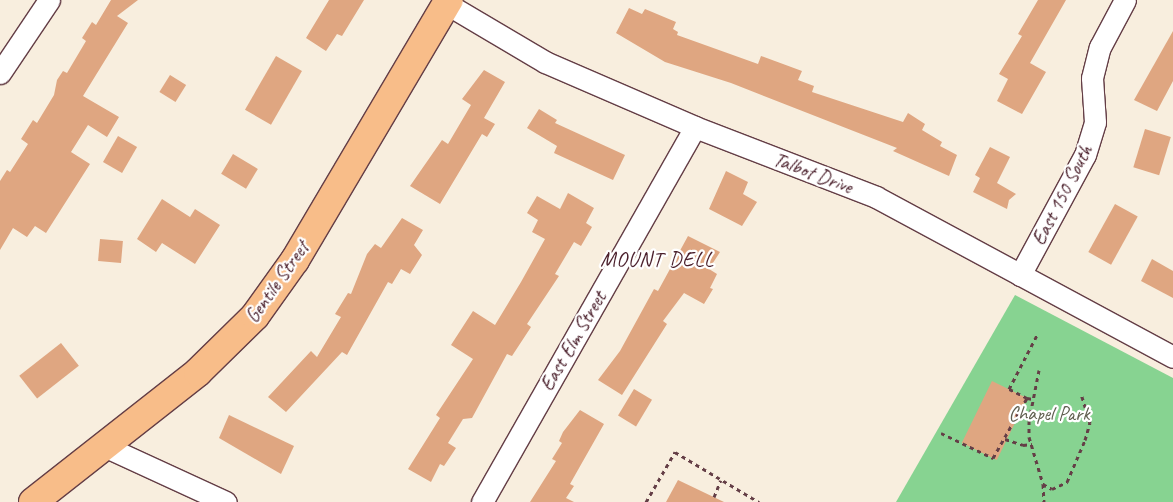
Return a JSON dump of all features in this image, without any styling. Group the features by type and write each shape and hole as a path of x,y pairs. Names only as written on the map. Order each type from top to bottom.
{"main road":[{"name":"Gentile Street","path":"33,502 218,355 271,296 448,2"}],"street":[{"path":"0,74 49,0"},
{"name":"East 150 South","path":"1020,275 1085,155 1095,122 1092,78 1100,47 1125,0"},
{"name":"Talbot Drive","path":"448,2 545,62 694,127 876,198 1173,357"},
{"name":"East Elm Street","path":"482,502 694,127"},
{"path":"104,446 226,502"}],"path":[{"path":"1033,399 1009,389 1037,335"},
{"path":"1039,370 1028,420 1032,444 1043,484 1044,502"},
{"path":"1043,484 1052,489 1067,482 1085,440 1090,423 1081,394"},
{"path":"941,433 994,458 1027,398"},
{"path":"1005,439 1023,445 1032,444"},
{"path":"646,502 675,452 759,502"},
{"path":"714,497 721,480"}],"green space":[{"name":"Chapel Park","path":"1015,295 1173,378 1173,502 896,502"}],"building":[{"path":"111,0 138,0 117,16 128,23 83,96 119,117 107,137 88,125 71,152 90,164 46,233 35,226 27,237 13,228 0,250 0,181 7,170 10,172 28,144 21,139 33,120 37,123 54,95 57,80 63,71 67,73 86,41 82,38 92,22 96,25"},
{"path":"329,0 364,0 342,36 337,34 326,51 306,38"},
{"path":"1038,0 1066,0 1030,63 1046,72 1022,114 997,101 1008,79 999,74 1022,36 1018,34"},
{"path":"629,8 642,14 645,9 676,22 673,29 678,32 677,35 758,64 761,56 802,71 798,80 814,86 812,92 903,122 908,113 925,124 922,130 942,142 940,146 957,155 949,176 893,151 897,148 731,83 665,62 616,33"},
{"path":"1173,31 1173,81 1157,111 1134,100"},
{"path":"276,56 302,71 271,125 245,110"},
{"path":"484,70 505,82 484,118 495,124 487,137 482,134 440,204 410,186 442,140 448,144 471,105 462,99"},
{"path":"170,75 186,85 176,102 159,92"},
{"path":"539,109 557,120 555,123 625,155 613,180 554,153 557,146 527,128"},
{"path":"1145,129 1171,137 1159,175 1133,167"},
{"path":"118,136 137,147 122,173 103,162"},
{"path":"990,147 1010,157 997,183 1016,194 1009,200 1007,209 973,192 980,178 975,175"},
{"path":"233,154 258,169 246,189 221,174"},
{"path":"726,171 748,182 743,194 757,202 742,226 709,209"},
{"path":"568,193 594,208 586,223 592,227 581,246 574,242 555,274 559,276 527,324 531,327 512,356 507,354 472,418 463,419 448,443 456,448 444,466 440,464 431,482 408,469 440,418 436,415 473,359 451,345 473,311 495,325 521,282 545,239 532,232 538,220 527,213 537,196 560,209"},
{"path":"162,199 190,217 195,209 220,225 195,264 162,243 156,252 137,239"},
{"path":"1115,204 1138,217 1111,265 1088,252"},
{"path":"402,218 423,230 414,245 422,255 410,274 401,269 392,284 388,282 347,355 342,352 286,412 268,397 311,351 317,357 341,317 335,314 348,293 351,294 367,254 375,244 381,248"},
{"path":"688,236 720,252 709,269 717,274 710,288 713,289 704,304 684,293 663,321 667,324 622,395 598,380 620,351 654,289 658,291"},
{"path":"100,239 123,241 121,263 98,261"},
{"path":"1152,259 1173,271 1173,298 1141,281"},
{"path":"61,343 79,366 37,398 19,376"},
{"path":"992,381 1027,398 997,460 962,443"},
{"path":"634,389 652,400 636,426 618,416"},
{"path":"580,410 604,424 570,484 574,486 566,498 574,502 530,502 556,461 552,459 562,443 559,441 563,432"},
{"path":"229,415 294,446 281,474 219,438"},
{"path":"678,480 724,502 666,502"}],"district":[{"name":"MOUNT DELL","path":"657,259"}]}
